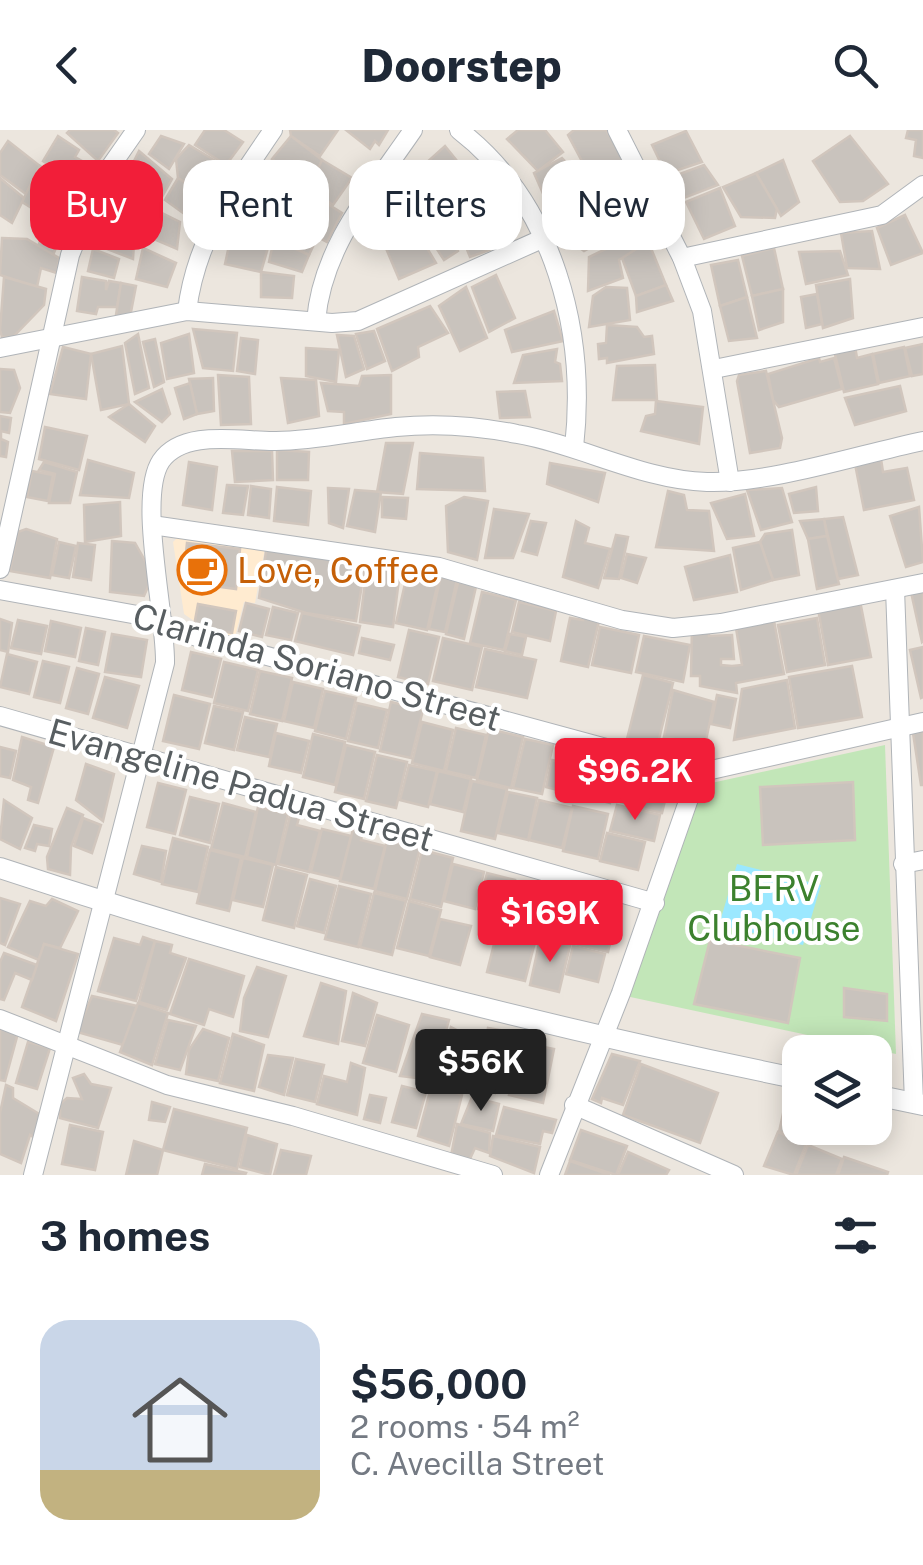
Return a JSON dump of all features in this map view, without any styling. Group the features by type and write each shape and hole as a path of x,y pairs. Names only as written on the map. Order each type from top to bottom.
{"street":[{"path":"0,569 9,477 82,217 98,183 136,130"},
{"path":"187,310 194,267 208,226 273,130"},
{"path":"316,321 323,276 340,238 412,130"},
{"path":"460,130 500,167 542,235"},
{"path":"617,130 682,258 702,311 730,482"},
{"path":"682,258 882,214 923,186"},
{"path":"0,348 187,310 316,321 368,318 542,239"},
{"path":"548,250 574,334 580,396 574,448"},
{"path":"714,368 923,327"},
{"path":"33,1175 107,904 166,663 166,623 150,492 160,462 182,444 198,441 282,442 399,426 454,426 518,434 670,477 730,482 923,441"},
{"path":"152,526 439,568 622,620 673,628 923,583"},
{"path":"892,1099 918,1104 915,983 903,864 895,589"},
{"name":"Clarinda Soriano Street","path":"0,590 166,623 197,637 698,774 923,722"},
{"name":"Evangeline Padua Street","path":"0,716 655,903"},
{"path":"549,1175 655,903 698,774"},
{"path":"903,864 923,860"},
{"path":"0,868 107,904 603,1039 782,1076"},
{"path":"0,1019 168,1085 293,1116 493,1175"},
{"path":"574,1106 734,1175"},
{"path":"683,1175 692,1156"}],"shaded area":[{"path":"179,536 265,548 255,603 244,602 235,637 204,628 184,614 173,542"}],"green space":[{"name":"BFRV Clubhouse","path":"885,745 896,1054 892,1053 892,1035 807,1035 621,995 693,787"}],"water":[{"path":"737,864 821,885 803,945 719,925"}],"building":[{"path":"114,130 118,133 97,160 67,133"},
{"path":"205,130 224,130 243,142 230,160 218,160 195,145"},
{"path":"290,130 338,130 320,156 291,136"},
{"path":"346,130 388,130 379,145 375,141 370,149"},
{"path":"518,130 545,130 563,152 552,160 542,160 538,171 507,139"},
{"path":"574,130 606,130 625,160 581,160 568,135"},
{"path":"908,130 923,130 923,158 914,156 916,140 906,138"},
{"path":"686,131 702,162 685,168 685,160 659,160 652,145"},
{"path":"58,136 79,150 75,157 80,160 44,160"},
{"path":"161,136 184,144 169,169 163,160 149,154"},
{"path":"291,136 322,160 273,160"},
{"path":"850,136 888,184 863,201 840,202 813,161"},
{"path":"8,141 32,160 26,194 0,175 0,153"},
{"path":"189,145 214,160 183,160 183,181 178,178 176,159"},
{"path":"445,146 456,160 429,160"},
{"path":"139,151 150,160 134,160"},
{"path":"783,160 799,202 781,216 756,173"},
{"path":"329,164 349,176 333,205 329,202"},
{"path":"704,165 718,185 685,197 685,172"},
{"path":"542,169 542,191 534,173"},
{"path":"163,171 172,179 163,195"},
{"path":"756,173 777,209 775,218 741,217 723,187"},
{"path":"0,178 24,198 12,223 0,215"},
{"path":"178,178 183,181 183,213 165,200"},
{"path":"30,186 30,207 22,202"},
{"path":"720,188 735,226 704,239 686,202"},
{"path":"329,205 342,213 329,238"},
{"path":"163,214 180,222 177,249 163,243"},
{"path":"905,215 923,253 891,265 877,228"},
{"path":"872,231 880,269 847,268 841,233"},
{"path":"2,238 27,239 30,250 46,250 59,258 57,273 41,268 37,287 0,275"},
{"path":"774,248 783,289 752,296 742,256"},
{"path":"93,250 119,259 114,278 88,271"},
{"path":"110,250 134,250 133,259"},
{"path":"143,250 176,263 167,287 136,279"},
{"path":"228,250 267,250 261,272 225,264"},
{"path":"272,250 298,250 309,255 302,272 269,262"},
{"path":"387,250 428,250 436,263 399,279"},
{"path":"438,250 458,250 458,251 444,260"},
{"path":"467,250 489,250 470,257"},
{"path":"604,250 634,250 619,260 623,278 588,291 589,257"},
{"path":"634,250 652,250 666,285 636,296 622,258"},
{"path":"840,251 848,275 806,284 799,252"},
{"path":"738,260 747,297 720,306 711,265"},
{"path":"261,272 294,276 292,298 261,297"},
{"path":"496,275 515,318 489,332 472,287"},
{"path":"4,277 46,289 44,305 13,337 2,337 0,330"},
{"path":"82,277 106,281 106,290 109,281 121,283 117,307 98,307 96,314 77,311"},
{"path":"850,279 853,318 823,328 816,285"},
{"path":"121,283 136,286 130,317 116,315"},
{"path":"666,285 673,301 637,312 636,296"},
{"path":"466,287 487,338 460,351 439,306"},
{"path":"606,287 627,288 630,320 589,327 593,296"},
{"path":"783,289 783,322 759,330 752,296"},
{"path":"817,294 822,324 806,328 801,297"},
{"path":"747,297 757,338 729,341 720,306"},
{"path":"430,306 448,333 418,347 419,357 392,371 377,329"},
{"path":"554,311 563,341 512,352 505,330"},
{"path":"607,325 637,327 644,337 652,336 654,354 607,363 607,358 599,359 598,344 606,343"},
{"path":"193,329 237,333 233,371 203,368"},
{"path":"374,331 385,361 367,369 356,334"},
{"path":"138,334 149,388 135,394 125,343"},
{"path":"189,334 194,373 167,379 161,343"},
{"path":"337,335 354,336 364,369 346,377"},
{"path":"241,338 258,340 255,374 237,371"},
{"path":"155,339 164,382 154,387 143,342"},
{"path":"923,344 923,374 912,376 905,348"},
{"path":"122,346 129,404 101,410 91,354"},
{"path":"855,346 857,358 872,354 878,384 844,392 834,350"},
{"path":"63,347 91,354 86,399 50,394"},
{"path":"904,347 910,376 879,383 873,354"},
{"path":"306,348 339,350 336,382 306,376"},
{"path":"557,349 555,362 560,364 562,381 514,383 523,355"},
{"path":"819,358 820,362 834,358 842,389 779,407 773,400 768,374"},
{"path":"655,365 657,400 613,400 617,366"},
{"path":"0,369 14,370 20,388 10,413 0,412"},
{"path":"766,371 782,438 780,448 750,453 737,381 739,375"},
{"path":"218,375 249,377 251,424 221,425"},
{"path":"391,375 391,414 344,424 344,412 328,411 321,383 359,386 362,376"},
{"path":"213,378 214,411 197,414 189,379"},
{"path":"281,378 316,380 319,416 288,423"},
{"path":"190,383 197,414 184,419 175,388"},
{"path":"900,386 906,411 855,425 845,398"},
{"path":"162,389 170,414 162,422 135,402"},
{"path":"525,391 530,417 500,418 497,392"},
{"path":"656,401 703,407 699,444 641,431 646,416 655,414"},
{"path":"129,404 155,426 145,442 109,417"},
{"path":"0,416 11,418 9,433 1,431 1,439 8,442 6,457 0,456"},
{"path":"45,427 87,436 79,470 39,459"},
{"path":"386,443 413,443 403,494 377,492"},
{"path":"277,450 309,452 308,480 277,480"},
{"path":"232,451 272,451 273,480 235,482"},
{"path":"420,453 483,458 485,491 417,489"},
{"path":"881,459 883,472 907,468 914,500 864,510 855,464"},
{"path":"88,460 134,473 129,498 80,495"},
{"path":"44,462 77,472 70,503 49,503 55,474 39,470"},
{"path":"189,462 217,467 212,510 183,505"},
{"path":"550,463 605,473 598,502 547,484"},
{"path":"32,471 53,475 48,501 27,497"},
{"path":"227,485 248,486 243,515 223,513"},
{"path":"251,486 271,489 269,518 248,515"},
{"path":"277,487 311,491 308,525 274,521"},
{"path":"816,487 818,511 794,513 789,494"},
{"path":"328,488 349,489 343,528 329,523"},
{"path":"782,488 792,522 761,530 747,490"},
{"path":"355,490 381,492 375,532 347,526"},
{"path":"668,491 684,495 687,510 709,511 714,551 656,547"},
{"path":"745,494 754,536 727,539 711,503"},
{"path":"382,497 408,498 406,519 382,517"},
{"path":"464,497 488,501 477,560 448,552 446,506"},
{"path":"120,502 121,536 85,542 84,505"},
{"path":"919,507 923,562 906,567 890,516"},
{"path":"494,509 529,514 513,558 485,558"},
{"path":"843,517 858,575 838,579 824,519"},
{"path":"824,519 827,536 808,539 800,521"},
{"path":"531,521 546,523 537,555 522,551"},
{"path":"576,521 589,528 585,543 610,549 598,588 563,577"},
{"path":"26,529 57,539 50,578 10,571 18,532"},
{"path":"792,530 799,575 773,580 760,542 765,534"},
{"path":"616,535 628,537 619,579 604,578"},
{"path":"827,536 839,584 817,589 808,539"},
{"path":"112,541 135,543 153,575 144,596 110,592"},
{"path":"59,542 76,546 69,578 52,575"},
{"path":"760,542 773,580 741,590 733,548"},
{"path":"78,543 95,545 91,580 73,577"},
{"path":"187,543 240,549 236,589 183,582"},
{"path":"267,545 366,560 356,621 306,613 259,598"},
{"path":"627,554 646,558 637,583 621,578"},
{"path":"730,555 737,592 694,600 685,567"},
{"path":"368,559 401,563 393,627 360,622"},
{"path":"442,571 458,575 445,632 429,629"},
{"path":"460,574 478,578 464,639 446,634"},
{"path":"407,575 438,582 427,630 396,623"},
{"path":"923,590 923,641 922,642 911,592"},
{"path":"482,592 516,600 504,650 470,643"},
{"path":"860,601 871,657 828,665 818,609"},
{"path":"519,602 556,611 550,641 512,632"},
{"path":"246,603 269,609 262,637 239,631"},
{"path":"198,604 236,611 232,633 194,626"},
{"path":"273,607 298,613 291,640 266,635"},
{"path":"302,613 360,626 353,655 295,641"},
{"path":"570,618 599,621 588,667 561,661"},
{"path":"817,618 825,665 787,672 778,625"},
{"path":"0,619 12,623 8,652 0,650"},
{"path":"18,620 47,626 41,654 11,648"},
{"path":"51,621 81,628 75,657 45,651"},
{"path":"774,621 784,674 736,683 737,693 700,686 700,676 691,676 692,626 709,627 709,636 732,635 734,659 721,659 721,665 732,666 742,665 736,628"},
{"path":"600,627 639,635 631,673 592,665"},
{"path":"86,628 105,632 98,665 79,661"},
{"path":"409,630 439,637 428,684 398,677"},
{"path":"112,634 147,640 141,677 105,672"},
{"path":"510,634 526,637 522,655 505,651"},
{"path":"644,636 690,645 683,682 636,672"},
{"path":"362,638 394,645 390,660 359,653"},
{"path":"443,638 482,647 472,690 433,681"},
{"path":"923,647 923,697 921,698 910,650"},
{"path":"485,649 536,660 527,698 476,687"},
{"path":"191,652 221,659 212,697 182,690"},
{"path":"7,654 37,662 29,694 0,687"},
{"path":"43,661 69,667 60,703 34,697"},
{"path":"224,662 258,670 248,711 214,703"},
{"path":"852,666 862,717 798,728 789,677"},
{"path":"77,668 99,674 88,714 66,708"},
{"path":"260,671 292,678 282,721 250,714"},
{"path":"643,675 673,683 657,747 627,739"},
{"path":"105,677 139,686 127,728 93,718"},
{"path":"787,680 795,728 734,740 742,689"},
{"path":"293,682 323,689 314,728 284,721"},
{"path":"673,690 714,702 705,745 664,737"},
{"path":"325,691 356,698 346,739 315,731"},
{"path":"174,695 210,704 199,749 163,741"},
{"path":"717,695 736,699 730,728 711,724"},
{"path":"391,702 423,710 411,758 380,751"},
{"path":"357,703 387,710 378,748 348,741"},
{"path":"214,706 243,712 234,750 205,743"},
{"path":"245,717 277,724 269,757 237,750"},
{"path":"422,722 453,730 444,771 412,763"},
{"path":"456,728 486,735 476,778 446,771"},
{"path":"489,729 523,737 511,788 477,780"},
{"path":"923,731 923,785 921,785 913,733"},
{"path":"276,733 309,741 301,773 269,766"},
{"path":"313,734 345,742 335,785 303,777"},
{"path":"22,737 54,747 38,803 28,800 31,787 13,780"},
{"path":"525,739 553,745 542,794 513,788"},
{"path":"346,745 375,752 364,799 335,792"},
{"path":"0,747 16,751 10,778 0,776"},
{"path":"377,755 407,762 396,808 366,801"},
{"path":"552,760 584,767 578,795 546,787"},
{"path":"86,764 114,774 103,821 76,800"},
{"path":"409,765 437,771 428,807 400,800"},
{"path":"438,771 471,779 463,812 430,804"},
{"path":"585,771 616,779 610,803 579,795"},
{"path":"620,771 642,776 634,805 613,800"},
{"path":"644,772 669,784 662,813 636,807"},
{"path":"472,781 507,789 495,839 461,831"},
{"path":"853,782 855,840 763,845 760,787"},
{"path":"158,783 186,790 175,834 147,827"},
{"path":"508,792 537,798 528,840 498,833"},
{"path":"190,797 219,804 210,843 180,835"},
{"path":"4,800 32,818 20,849 0,839"},
{"path":"539,800 572,808 562,848 529,840"},
{"path":"223,803 256,812 245,857 211,849"},
{"path":"617,805 660,815 654,841 610,831"},
{"path":"573,806 608,814 598,859 563,851"},
{"path":"258,807 288,814 276,865 247,857"},
{"path":"67,808 83,815 71,847 70,875 48,869 47,857"},
{"path":"292,808 301,810 297,825 320,831 309,872 278,864"},
{"path":"83,818 101,825 92,853 74,846"},
{"path":"34,825 52,829 49,846 37,844 35,851 25,848"},
{"path":"322,829 351,836 340,879 311,872"},
{"path":"353,829 363,832 361,840 385,846 374,889 340,881"},
{"path":"607,833 645,842 638,870 600,861"},
{"path":"173,838 208,847 198,892 162,884"},
{"path":"387,840 420,848 407,899 375,891"},
{"path":"142,846 166,851 161,882 134,874"},
{"path":"210,850 241,858 229,911 197,903"},
{"path":"422,850 453,858 441,907 410,899"},
{"path":"243,858 273,865 263,907 233,900"},
{"path":"453,864 484,872 475,909 444,901"},
{"path":"276,867 307,875 294,928 263,920"},
{"path":"487,873 515,880 506,916 478,909"},
{"path":"310,879 336,886 324,933 297,926"},
{"path":"520,882 551,890 541,930 511,922"},
{"path":"339,886 371,894 358,947 325,939"},
{"path":"553,891 585,899 573,943 542,935"},
{"path":"374,893 406,901 392,955 360,947"},
{"path":"0,898 20,904 5,945 0,943"},
{"path":"588,898 621,907 617,925 584,917"},
{"path":"52,899 78,911 60,948 44,944 39,960 8,947 30,901 46,906"},
{"path":"409,901 441,910 429,956 397,948"},
{"path":"440,919 471,926 460,965 430,957"},
{"path":"581,919 614,927 608,952 575,944"},
{"path":"497,932 535,942 525,981 487,972"},
{"path":"143,937 155,941 136,1001 98,991 114,938 140,945"},
{"path":"540,939 570,946 559,992 530,985"},
{"name":"BFRV Clubhouse","path":"710,940 800,958 788,1023 694,1004"},
{"path":"155,941 172,945 170,953 186,958 167,1010 139,1002"},
{"path":"44,944 78,954 56,1021 22,1007"},
{"path":"573,946 605,954 598,982 566,974"},
{"path":"4,953 37,965 32,980 15,973 4,1000 0,999 0,962"},
{"path":"189,959 244,976 233,1017 209,1009 204,1025 170,1014"},
{"path":"257,967 286,976 268,1037 240,1031 244,998"},
{"path":"321,983 346,991 338,1044 304,1036"},
{"path":"844,988 887,994 887,1021 844,1017"},
{"path":"353,993 377,1003 365,1046 342,1041"},
{"path":"92,996 137,1006 123,1045 77,1032"},
{"path":"138,1003 168,1013 152,1065 120,1052"},
{"path":"422,1014 449,1020 432,1080 400,1076"},
{"path":"377,1015 409,1025 396,1072 363,1063"},
{"path":"168,1020 196,1026 180,1070 155,1064"},
{"path":"451,1027 478,1041 468,1088 438,1084"},
{"path":"0,1028 18,1033 5,1081 0,1080"},
{"path":"488,1028 524,1034 516,1056 485,1044"},
{"path":"203,1029 229,1038 218,1081 186,1074 189,1050"},
{"path":"233,1034 264,1045 254,1091 220,1083"},
{"path":"28,1042 50,1048 37,1089 16,1083"},
{"path":"482,1043 507,1050 495,1093 472,1086"},
{"path":"523,1043 554,1049 543,1103 509,1095"},
{"path":"612,1054 640,1061 623,1105 592,1099"},
{"path":"268,1055 293,1058 284,1095 259,1087"},
{"path":"296,1059 324,1065 315,1102 287,1095"},
{"path":"351,1063 365,1068 357,1115 317,1104 324,1076 347,1082"},
{"path":"641,1064 718,1093 700,1143 623,1115"},
{"path":"84,1074 91,1084 111,1088 98,1128 60,1118 60,1104 67,1098 82,1099 73,1078"},
{"path":"432,1084 462,1095 449,1146 418,1136"},
{"path":"6,1085 13,1088 13,1098 41,1115 35,1138 30,1135 21,1163 0,1154 0,1113"},
{"path":"402,1086 426,1092 416,1128 392,1122"},
{"path":"370,1095 386,1098 380,1123 364,1119"},
{"path":"472,1097 499,1104 493,1131 461,1124"},
{"path":"152,1102 170,1107 165,1122 149,1120"},
{"path":"504,1107 556,1120 552,1133 543,1131 540,1144 496,1135"},
{"path":"174,1109 247,1128 237,1169 163,1150"},
{"path":"457,1124 490,1133 489,1153 475,1148 469,1161 451,1156"},
{"path":"70,1125 103,1132 95,1170 62,1164"},
{"path":"581,1130 627,1146 616,1175 570,1160"},
{"path":"778,1132 782,1134 782,1145 806,1145 794,1175 764,1166"},
{"path":"247,1135 277,1144 270,1175 240,1167"},
{"path":"493,1136 540,1147 534,1173 490,1156"},
{"path":"134,1141 163,1150 157,1175 126,1175"},
{"path":"808,1145 842,1159 836,1175 796,1175"},
{"path":"281,1150 311,1156 306,1175 274,1175"},
{"path":"628,1152 669,1170 666,1175 618,1175"},
{"path":"844,1157 888,1172 887,1175 838,1175"},
{"path":"570,1161 610,1175 565,1175"},
{"path":"205,1164 246,1173 202,1175"}],"place":[{"name":"Love, Coffee","path":"202,570"}]}
